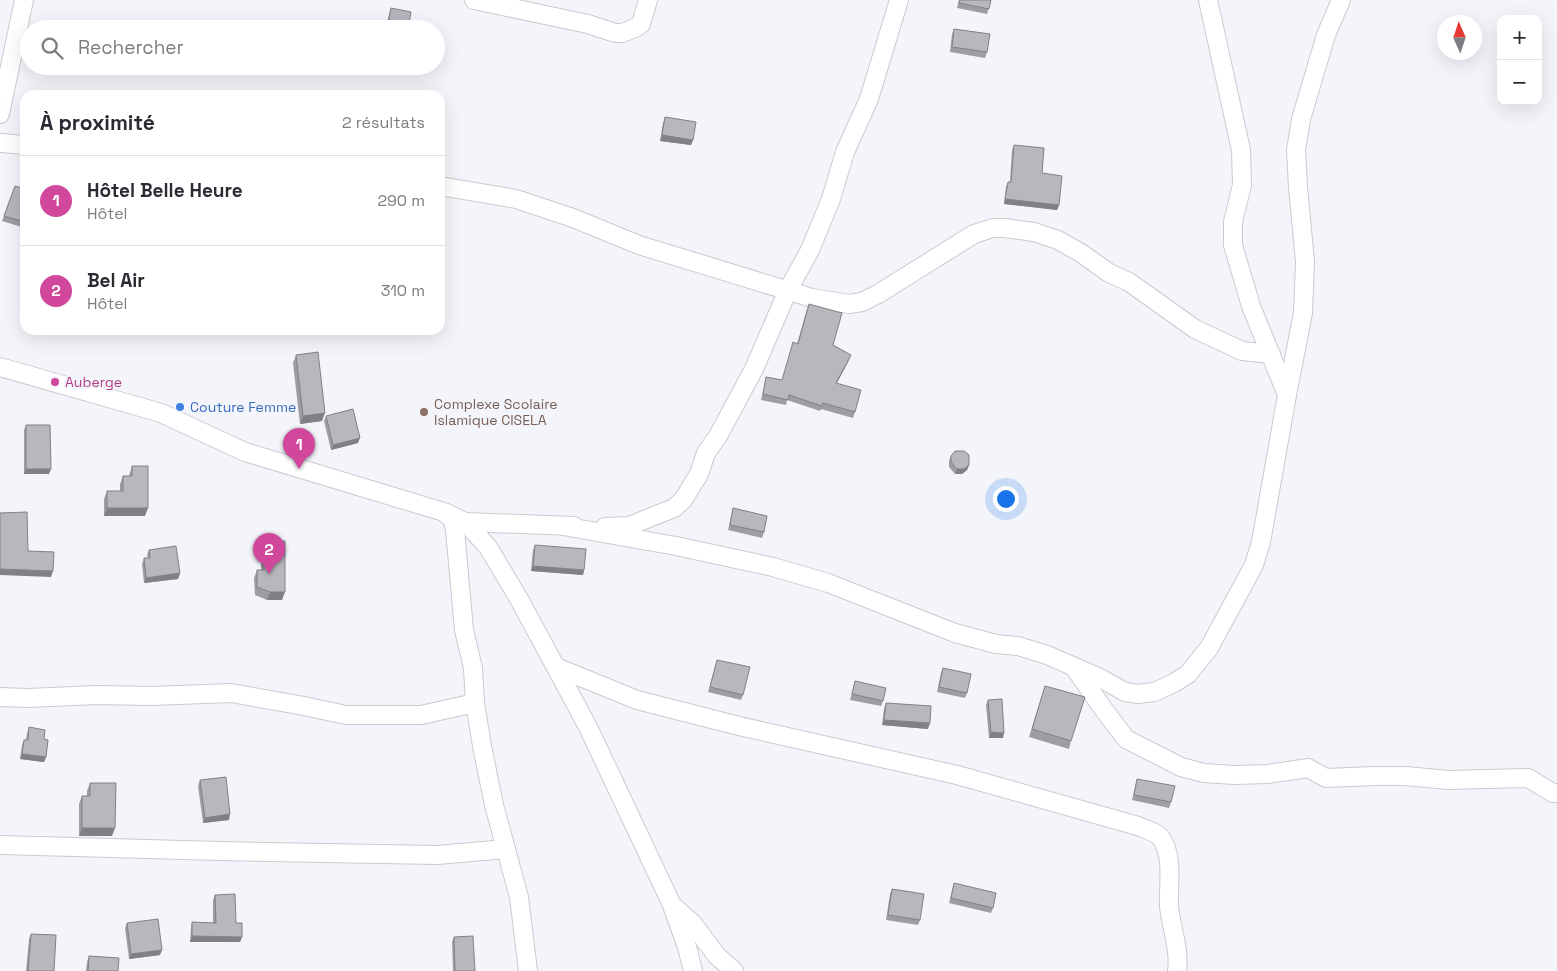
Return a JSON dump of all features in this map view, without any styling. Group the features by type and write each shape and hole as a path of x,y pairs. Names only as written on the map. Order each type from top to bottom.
{"street":[{"path":"0,114 24,0"},
{"path":"474,0 588,24 614,33 622,33 641,24 648,0"},
{"path":"465,522 563,526 629,526 674,508 684,500 699,474 706,453 722,429 754,369 788,290 810,250 830,199 845,152 870,99 899,0"},
{"path":"1208,0 1240,150 1242,185 1233,222 1233,245 1251,306 1287,395"},
{"path":"563,526 676,546 773,567 828,583 955,632 996,644 1018,646 1047,655 1100,678 1125,692 1138,694 1154,692 1188,674 1209,648 1254,565 1261,542 1303,312 1305,262 1298,196 1296,150 1301,118 1326,35 1341,0"},
{"path":"0,143 20,145"},
{"path":"445,187 516,199 573,218 639,245 684,260 812,298 849,304 862,302 906,278 974,234 993,228 1034,232 1058,240 1109,274 1129,282 1195,329 1242,351 1271,354"},
{"path":"0,367 162,413 245,452 444,512 465,522 488,547 556,666 588,727 672,905 687,947 693,971"},
{"path":"444,512 453,520 455,530 464,630 473,668 475,703 494,805 519,897 528,971"},
{"path":"556,666 638,700 739,726 957,775 1138,826 1160,836 1166,848 1169,869 1170,907 1179,958 1177,971"},
{"path":"1074,667 1126,739 1181,767 1204,773 1234,775 1268,774 1308,768 1326,778 1374,776 1406,776 1448,780 1528,778 1553,793 1557,793"},
{"path":"0,697 152,696 231,693 346,715 420,715 475,703"},
{"path":"0,845 437,855 506,849"},
{"path":"672,905 693,924 717,956 734,971"}],"building":[{"path":"960,0 991,0 989,9 959,3"},
{"path":"391,8 411,12 410,20 389,20"},
{"path":"954,29 990,34 987,52 952,47"},
{"path":"665,117 696,122 693,140 662,135"},
{"path":"1014,145 1044,148 1042,173 1062,176 1059,205 1005,199 1008,182 1011,182"},
{"path":"15,186 20,188 20,221 4,216"},
{"path":"809,304 842,313 833,345 851,355 836,383 861,390 855,412 823,403 822,406 789,395 788,400 763,394 766,377 782,380 793,342 798,344"},
{"path":"318,352 325,413 303,416 296,355"},
{"path":"353,409 360,438 333,445 326,416"},
{"path":"26,425 50,425 51,469 26,469"},
{"path":"955,451 964,451 969,455 969,465 964,469 957,469 951,462 951,456"},
{"path":"132,466 148,466 148,508 107,508 107,491 123,491 123,476 132,476"},
{"path":"733,508 767,516 764,532 730,525"},
{"path":"27,512 28,551 54,552 53,571 0,569 0,513"},
{"path":"264,541 285,541 285,592 270,592 257,587 257,570 264,570"},
{"path":"535,545 586,549 584,570 533,566"},
{"path":"176,546 180,573 146,578 144,558 150,558 149,550"},
{"path":"717,660 750,667 743,695 710,687"},
{"path":"943,668 971,674 967,693 939,687"},
{"path":"855,681 886,688 883,701 852,694"},
{"path":"1045,686 1085,697 1071,741 1032,729"},
{"path":"1002,699 1004,733 991,732 988,700"},
{"path":"886,703 931,706 930,723 884,720"},
{"path":"29,727 45,730 44,739 48,740 46,757 22,754 24,740 28,740"},
{"path":"226,777 230,814 205,818 200,780"},
{"path":"1137,779 1175,786 1171,802 1134,795"},
{"path":"90,783 116,783 115,828 82,828 82,796 90,796"},
{"path":"954,883 996,893 993,908 951,898"},
{"path":"892,889 924,894 920,920 888,915"},
{"path":"235,894 236,923 242,923 242,937 192,936 192,922 216,923 215,895"},
{"path":"158,919 162,950 131,954 127,923"},
{"path":"31,934 56,935 54,971 28,971"},
{"path":"473,936 475,971 455,971 454,937"},
{"path":"89,956 119,958 118,971 88,971"}],"place":[{"name":"Auberge","path":"55,382"},
{"name":"Couture Femme","path":"180,407"},
{"name":"Complexe Scolaire Islamique CISELA","path":"424,412"},
{"name":"Hôtel Belle Heure","path":"299,469"},
{"name":"Bel Air","path":"269,574"}]}
